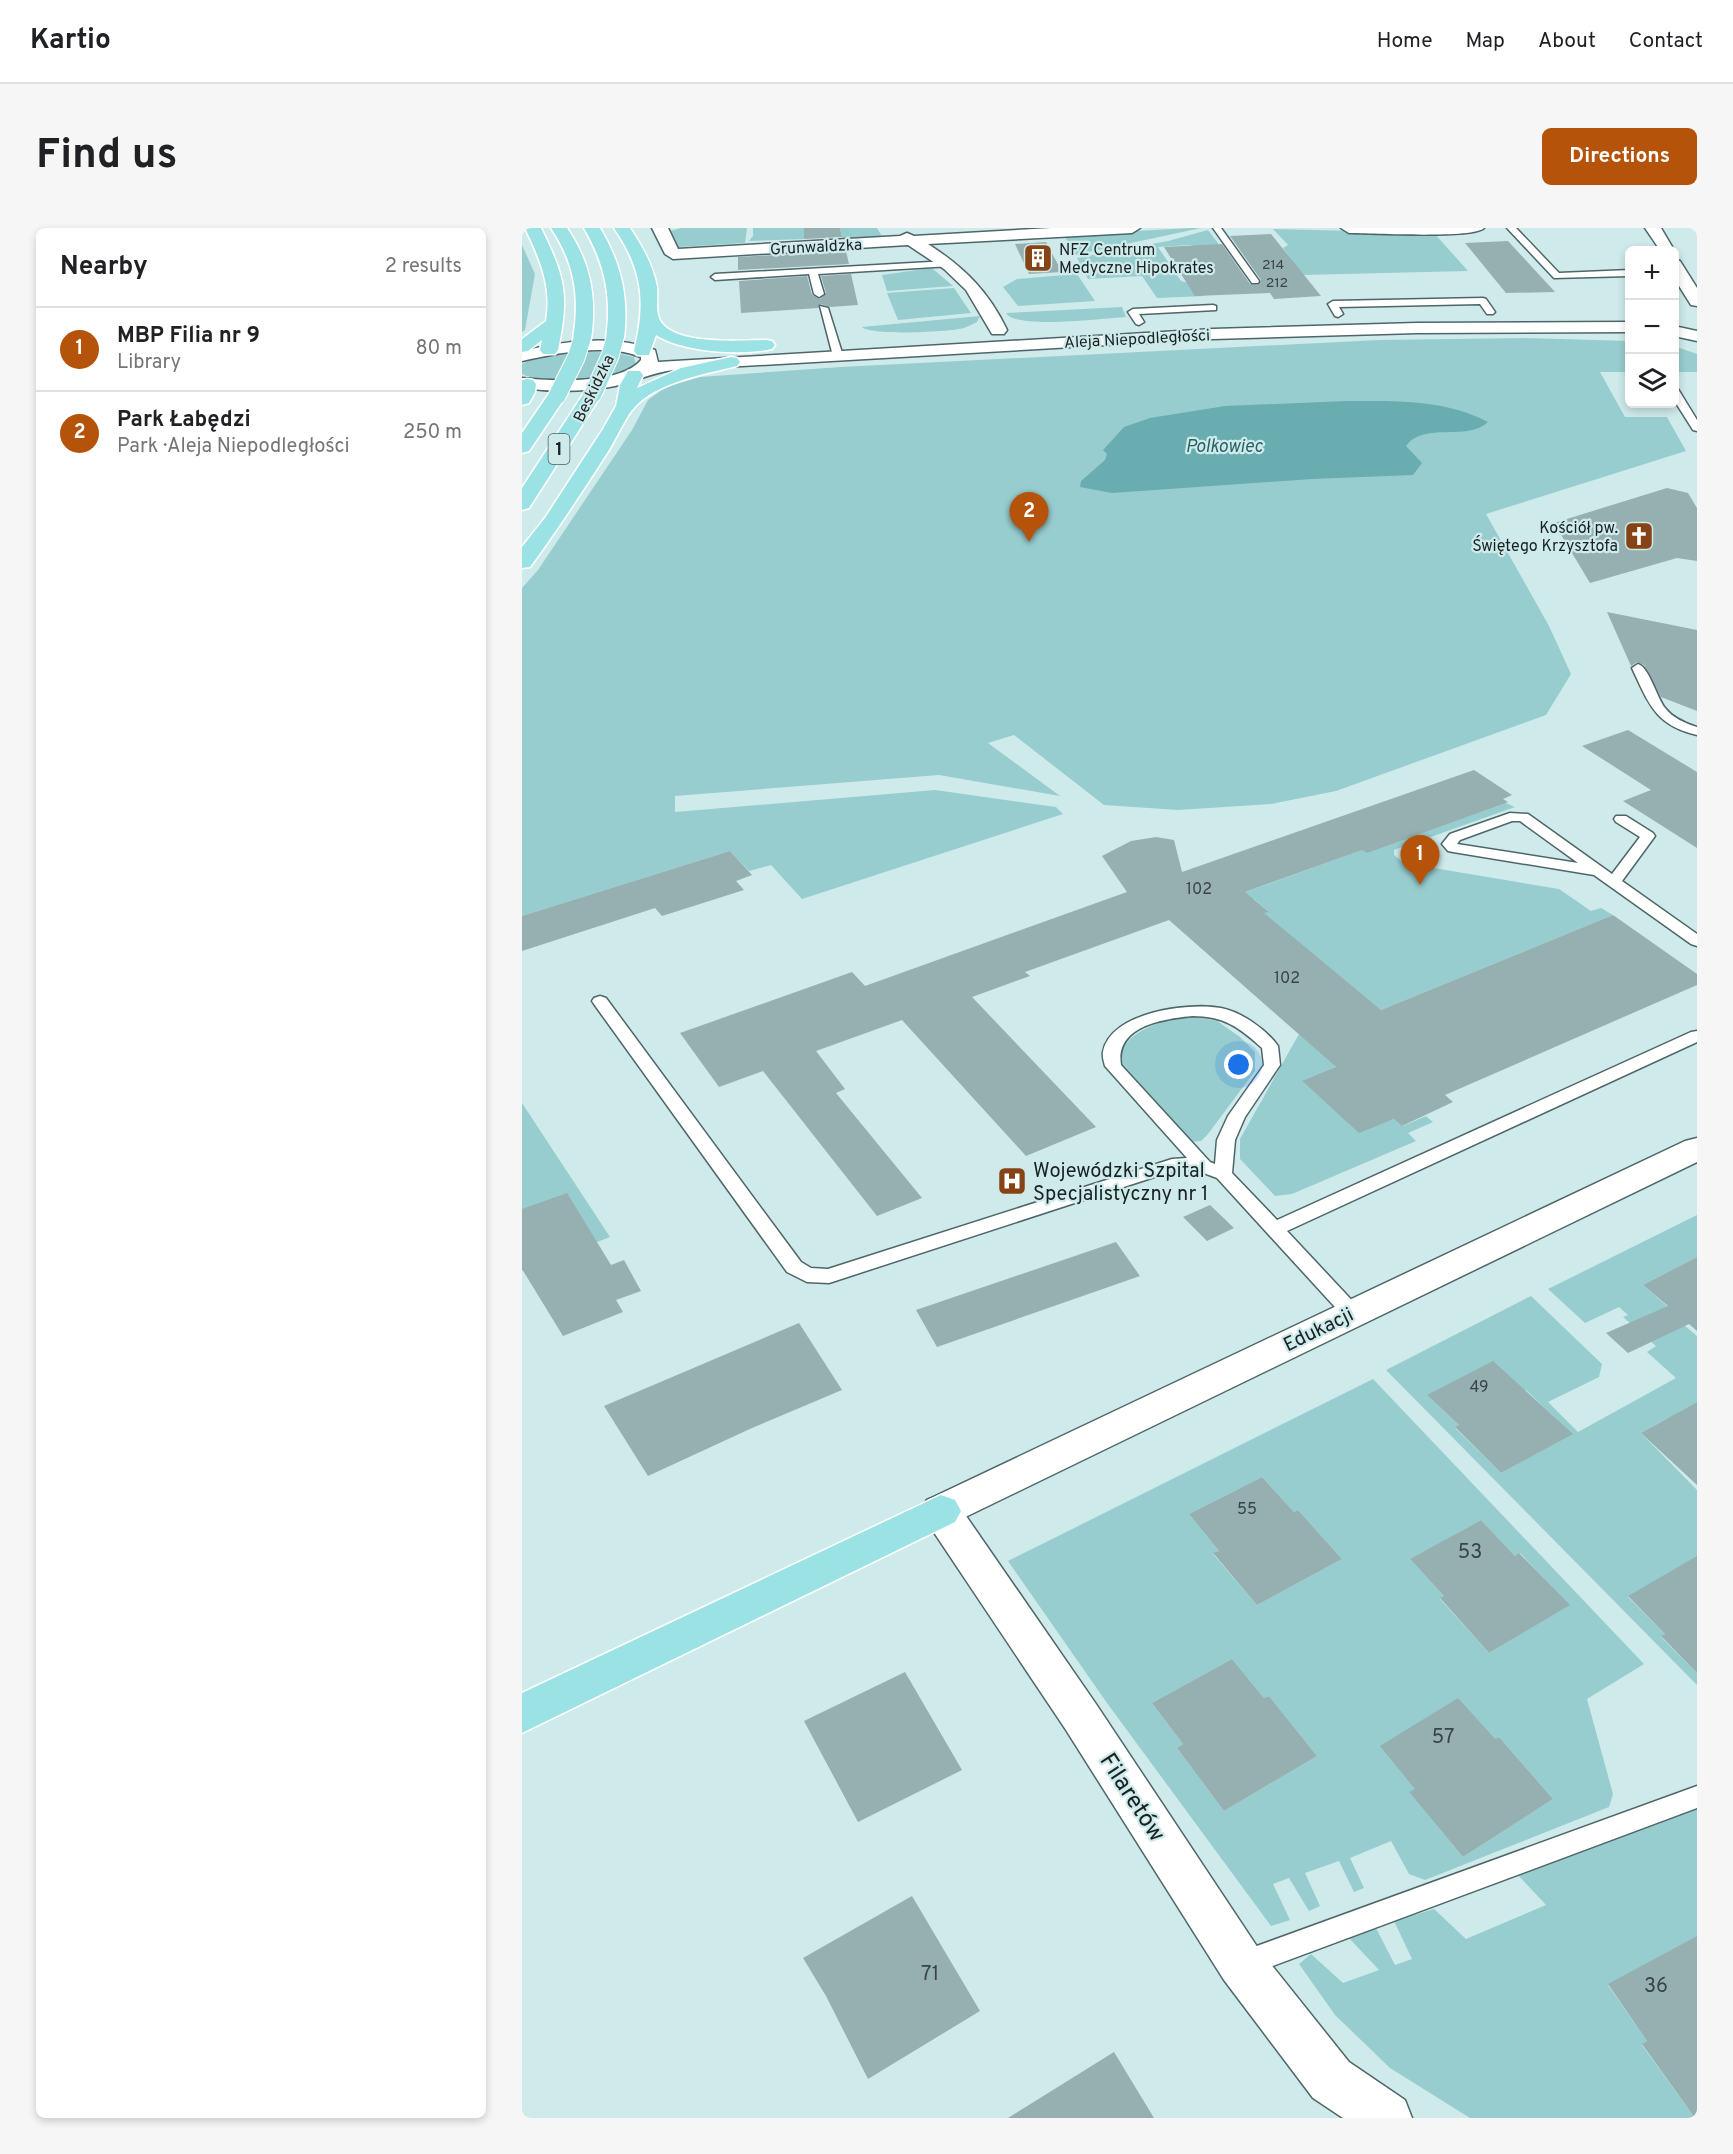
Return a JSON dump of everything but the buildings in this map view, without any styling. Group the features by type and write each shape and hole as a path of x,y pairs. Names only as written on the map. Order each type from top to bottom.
{"main road":[{"path":"533,228 550,261 558,302 549,350"},
{"name":"Beskidzka","path":"522,447 557,396 576,358 582,339 586,307 584,283 575,252 559,228"},
{"name":"Beskidzka","path":"522,504 593,394 610,356 615,338 619,306 616,280 605,249 592,228"},
{"path":"622,228 638,252 651,292 651,318 643,362 629,385 625,406"},
{"path":"651,318 654,325 666,335 690,342 766,345"},
{"path":"522,347 556,322"},
{"path":"522,562 553,521 625,406 646,389 683,371 730,362"},
{"path":"522,1714 941,1511"}],"street":[{"name":"Grunwaldzka","path":"660,228 673,254 1132,228"},
{"path":"896,228 948,264 981,294 998,330"},
{"path":"1349,228 1428,230 1476,228"},
{"path":"1653,228 1664,246"},
{"path":"1679,276 1691,302"},
{"name":"Aleja Niepodległości","path":"643,362 674,365 730,362 998,330 1079,333 1139,322 1338,314 1625,312"},
{"name":"Aleja Niepodległości","path":"643,362 766,345 835,348 1079,333 1625,327"},
{"path":"1679,329 1697,327"},
{"path":"1679,331 1697,336"},
{"path":"522,356 549,350 611,346 643,362"},
{"path":"524,388 596,383 643,362"},
{"name":"Edukacji","path":"941,1511 1697,1149"},
{"name":"Filaretów","path":"941,1511 1081,1717 1241,1964 1339,2099 1387,2118"}],"lane":[{"path":"1217,228 1255,281"},
{"path":"1511,228 1557,276 1625,273"},
{"path":"715,278 948,264"},
{"path":"813,272 819,294"},
{"path":"823,308 835,348"},
{"path":"1139,322 1133,312 1213,308"},
{"path":"1679,400 1697,429"},
{"path":"1638,668 1659,711 1685,728 1697,731"},
{"path":"1599,870 1453,848 1449,844 1455,837 1510,817 1523,817 1599,870 1697,941"},
{"path":"1614,882 1648,836 1621,819"},
{"path":"600,1001 794,1267 807,1275 829,1276 1178,1163 1204,1166 1223,1174 1352,1313"},
{"path":"1204,1166 1113,1066 1111,1052 1118,1038 1134,1026 1160,1015 1177,1012 1220,1013 1252,1029 1270,1046 1272,1065 1237,1116 1226,1140 1223,1174"},
{"path":"1274,1229 1697,1036"},
{"path":"1241,1964 1697,1797"}],"shaded area":[{"path":"681,228 747,228 745,243 678,247 670,231"},
{"path":"753,228 804,228 804,239 749,241 753,236"},
{"path":"840,228 877,228 884,240 843,240"},
{"path":"1191,228 1201,228 1075,255 1064,235"},
{"path":"1273,229 1434,233 1468,271 1302,275 1283,248 1288,245"},
{"path":"1208,230 1224,251 1202,260 1191,245 1158,247 1181,281 1193,284 1205,296 1157,298 1142,276 1088,279 1077,258 1168,241"},
{"path":"522,245 535,274 525,330 522,332"},
{"path":"933,269 953,286 887,291 882,275"},
{"path":"1077,274 1095,301 1018,306 1003,287 1017,279"},
{"path":"954,288 971,313 898,320 887,293"},
{"path":"1122,307 1126,317 1062,322 1026,321 1013,318 1006,313"},
{"path":"980,316 977,322 964,328 943,331 880,332 862,327"},
{"path":"1526,338 1625,341 1625,372 1600,372 1625,417 1667,417 1686,451 1486,514 1549,626 1571,674 1546,715 1336,791 1271,804 1178,810 1104,805 1014,735 988,743 1060,796 939,775 675,796 675,812 935,790 1056,807 1063,814 802,899 771,865 749,871 730,851 522,916 522,588 538,570 632,430 648,400 666,387 700,377 841,367 1379,340"},
{"path":"1679,348 1697,354 1697,372 1679,372"},
{"path":"611,352 634,357 636,365 614,375 580,380 546,379 522,374 522,364 553,353"},
{"path":"1494,798 1515,807 1394,850 1394,855 1404,863 1559,889 1591,911 1601,908 1613,915 1381,1010 1253,917 1268,911 1254,899 1232,910 1240,894 1378,844 1384,847 1425,822"},
{"path":"1187,1015 1217,1021 1240,1037 1255,1052 1255,1071 1208,1134 1201,1141 1190,1142 1120,1065 1117,1055 1123,1046 1147,1028"},
{"path":"1299,1034 1336,1067 1303,1082 1359,1132 1394,1119 1403,1126 1426,1116 1433,1122 1408,1133 1416,1141 1292,1194 1275,1196 1240,1159 1240,1139"},
{"path":"522,1103 610,1237 522,1271"},
{"path":"1697,1215 1697,1257 1643,1285 1674,1312 1671,1314 1697,1336 1697,1402 1677,1413 1671,1424 1666,1419 1641,1433 1697,1490 1697,1557 1628,1597 1665,1634 1661,1637 1697,1673 1697,1685 1386,1370 1531,1296 1602,1364 1599,1377 1548,1402 1578,1432 1676,1378 1647,1352 1656,1346 1623,1317 1628,1315 1619,1307 1585,1323 1548,1289","holes":["1526,1390 1572,1434 1501,1473 1455,1428 1459,1425 1427,1395"]},
{"path":"1373,1379 1644,1664 1587,1699 1613,1794 1609,1807 1425,1880 1409,1874 1391,1841 1350,1858 1364,1888 1354,1892 1339,1861 1305,1873 1320,1906 1309,1911 1289,1878 1273,1884 1290,1920 1271,1926 1107,1703 1008,1561","holes":["1262,1477 1294,1512 1298,1510 1342,1559 1257,1605 1213,1554 1219,1551 1189,1514","1481,1520 1515,1556 1520,1553 1569,1605 1489,1653 1440,1599 1444,1596 1410,1559 1440,1543 1447,1550 1452,1536","1232,1659 1264,1698 1269,1696 1317,1756 1224,1811 1177,1748 1183,1744 1152,1703","1499,1737 1553,1799 1463,1857 1410,1793"]},
{"path":"1697,1806 1697,1941 1694,1938 1608,1985 1647,2041 1642,2045 1695,2118 1470,2118 1390,2068 1335,2015 1299,1964 1311,1954 1343,1983 1379,1970 1349,1938 1376,1928 1395,1965 1412,1959 1394,1921 1434,1909 1466,1939 1546,1905 1517,1874"}],"water":[{"name":"Polkowiec","path":"1347,401 1437,405 1471,414 1488,422 1469,431 1434,433 1414,439 1406,446 1422,463 1413,475 1312,479 1112,493 1080,487 1081,481 1105,460 1107,454 1103,450 1124,427 1150,418 1225,406"}],"place":[{"name":"NFZ Centrum Medyczne Hipokrates","path":"1038,258"},
{"name":"Kościół pw. Świętego Krzysztofa","path":"1639,536"},
{"name":"Park Łabędzi","path":"1029,542"},
{"name":"MBP Filia nr 9","path":"1420,885"},
{"name":"Wojewódzki Szpital Specjalistyczny nr 1","path":"1012,1181"}]}
